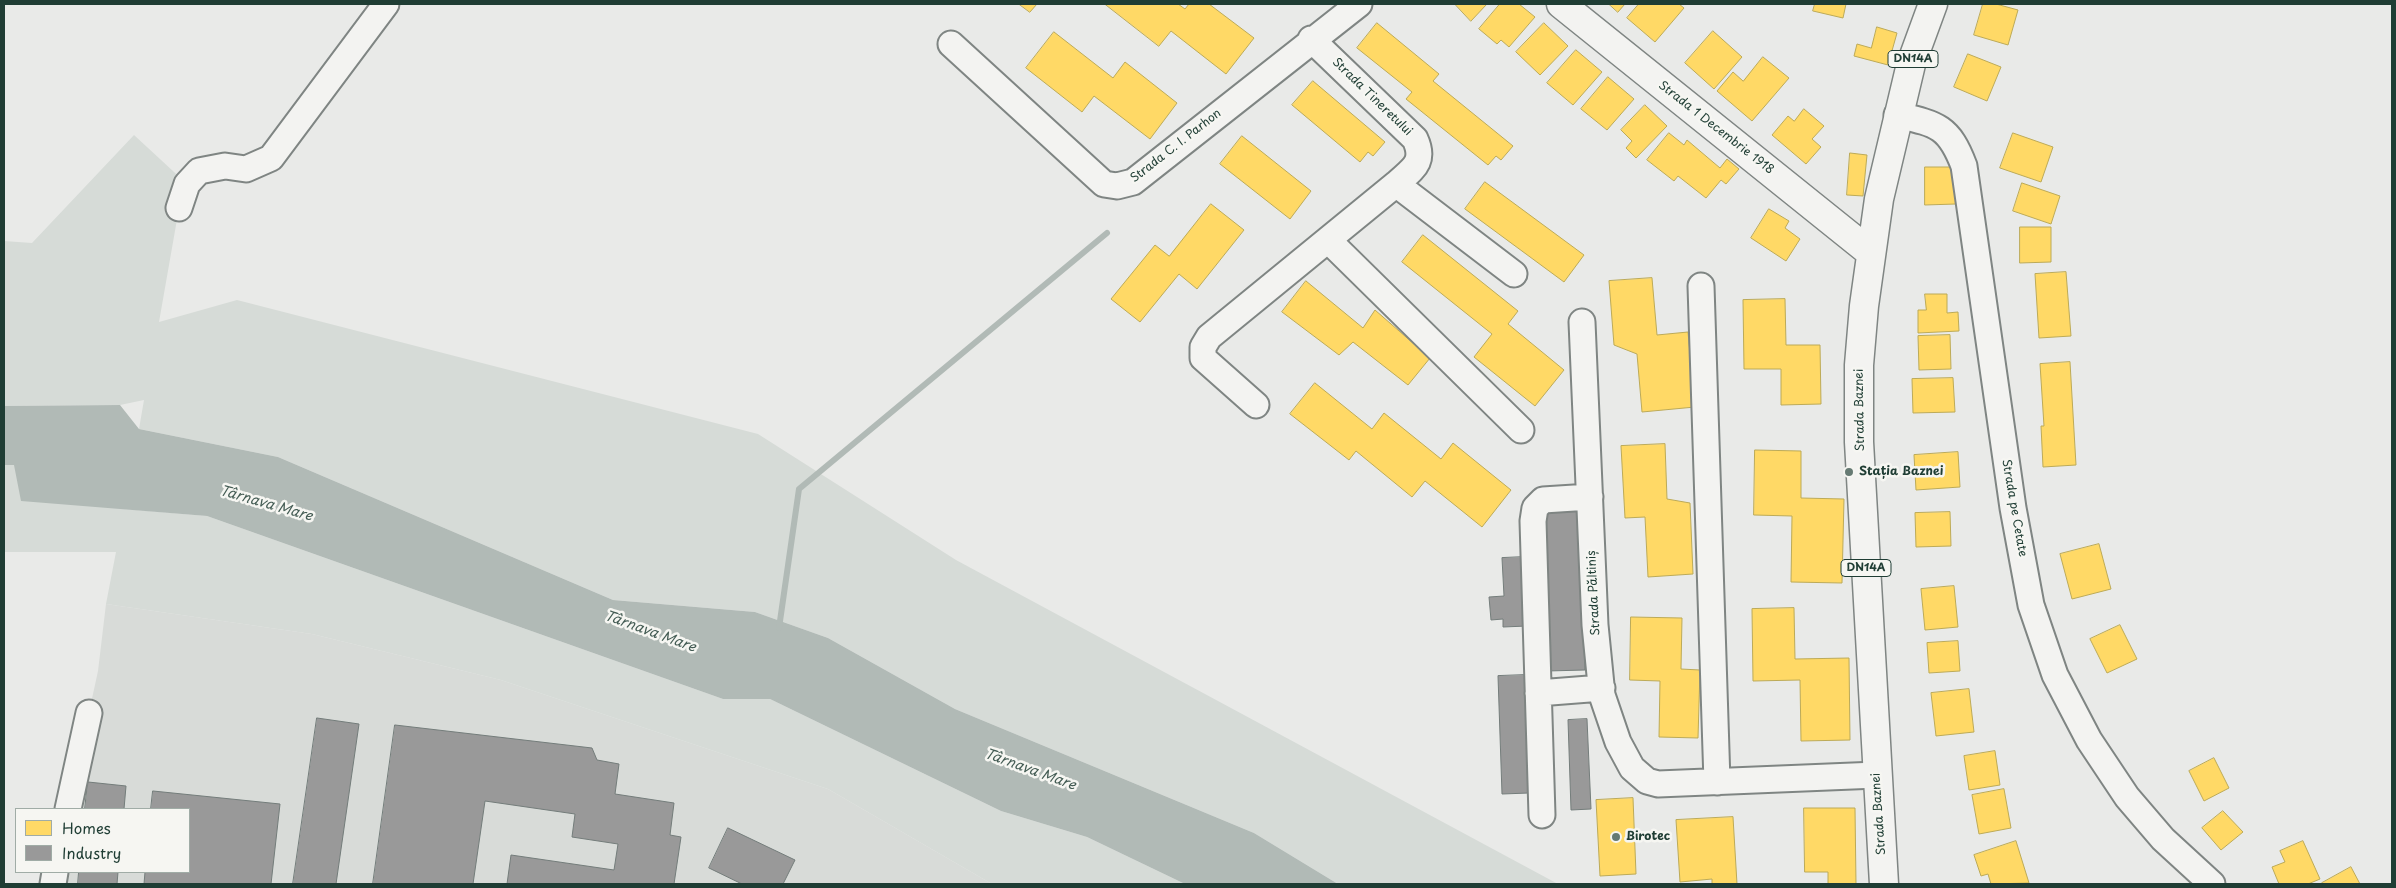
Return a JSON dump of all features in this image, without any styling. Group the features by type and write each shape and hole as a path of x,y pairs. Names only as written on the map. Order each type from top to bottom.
{"main road":[{"name":"Strada 1 Decembrie 1918","path":"1561,4 1871,253"},
{"name":"Strada Baznei","path":"1884,884 1859,432 1859,365 1879,199 1897,115 1911,64 1933,4"}],"street":[{"path":"180,208 187,184 199,171 224,166 246,169 271,158 386,4"},
{"name":"Strada C. I. Parhon","path":"951,44 1104,184 1118,186 1133,182 1311,39 1359,4"},
{"name":"Strada Tineretului","path":"1256,405 1203,358 1203,347 1209,337 1396,184 1418,162 1420,150 1415,139 1311,39"},
{"name":"Strada pe Cetate","path":"1897,115 1926,121 1946,132 1956,144 1964,166 2012,508 2031,605 2055,675 2090,740 2127,797 2163,839 2212,884"},
{"path":"1396,184 1514,274"},
{"path":"1328,241 1521,430"},
{"path":"1700,286 1717,782"},
{"name":"Strada Păltiniș","path":"1582,322 1595,625 1602,688 1618,742 1632,768 1647,781 1658,784 1877,775"},
{"path":"1542,815 1533,521 1535,508 1543,500 1590,496"},
{"path":"1538,693 1602,688"},
{"path":"68,808 89,713"}],"shaded area":[{"path":"134,135 187,184 179,208 159,322 237,300 758,434 956,560 1558,884 1338,884 1254,833 955,709 828,638 755,612 613,600 278,457 139,429 144,400 120,405 4,406 4,241 32,243"},
{"path":"14,464 125,509 207,516 723,699 770,699 1001,811 1087,837 1185,884 992,884 828,789 501,680 312,634 106,604 116,552 4,552 4,465"},
{"path":"106,604 312,634 501,680 828,789 992,884 52,884 54,873 190,873 190,808 68,808 98,671"}],"water":[{"name":"Târnava Mare","path":"120,405 139,429 278,457 613,600 755,612 828,638 955,709 1254,833 1338,884 1185,884 1087,837 1001,811 770,699 723,699 207,516 21,501 14,465 4,465 4,406"}],"building: Homes":[{"path":"1019,4 1037,4 1030,12"},
{"path":"1105,4 1178,4 1185,9 1189,4 1209,4 1254,38 1226,74 1171,31 1159,46"},
{"path":"1455,4 1487,4 1471,21"},
{"path":"1500,4 1519,4 1535,17 1509,47 1501,40 1497,44 1479,29"},
{"path":"1609,4 1625,4 1618,12"},
{"path":"1639,4 1679,4 1684,8 1655,42 1627,18"},
{"path":"1815,4 1846,4 1843,18 1813,11"},
{"path":"1983,4 1996,4 2018,10 2008,45 1974,35"},
{"path":"1377,23 1439,74 1433,81 1513,146 1501,160 1496,156 1488,165 1406,99 1412,92 1357,48"},
{"path":"1544,23 1568,46 1540,75 1516,52"},
{"path":"1877,27 1897,33 1888,65 1854,56 1857,44 1871,48"},
{"path":"1713,31 1742,57 1714,89 1685,63"},
{"path":"1054,32 1113,78 1125,62 1177,103 1150,139 1094,96 1082,112 1026,68"},
{"path":"1576,50 1602,72 1573,105 1547,83"},
{"path":"1968,54 2001,67 1987,101 1954,87"},
{"path":"1763,57 1789,78 1752,121 1717,91 1733,72 1743,81"},
{"path":"1608,77 1634,99 1607,130 1581,109"},
{"path":"1313,81 1385,142 1373,156 1368,152 1360,162 1292,105"},
{"path":"1645,105 1667,126 1636,158 1626,148 1632,141 1621,130"},
{"path":"1804,109 1824,126 1812,139 1821,147 1806,164 1772,135 1788,116 1794,121"},
{"path":"1669,133 1684,145 1687,140 1720,168 1727,159 1739,169 1726,184 1721,180 1706,198 1678,176 1674,181 1647,160"},
{"path":"2013,133 2053,147 2041,182 2000,168"},
{"path":"1242,136 1311,191 1290,219 1220,164"},
{"path":"1850,153 1867,155 1863,196 1847,195"},
{"path":"1925,167 1956,167 1956,204 1925,205"},
{"path":"1485,182 1584,255 1564,282 1465,209"},
{"path":"2022,183 2060,196 2051,224 2013,211"},
{"path":"1211,204 1244,230 1197,289 1179,274 1140,322 1111,299 1155,245 1169,256"},
{"path":"1769,209 1789,221 1785,228 1800,239 1786,261 1751,238"},
{"path":"2020,227 2051,227 2051,262 2020,263"},
{"path":"1423,235 1518,311 1508,324 1564,370 1535,406 1474,357 1492,334 1402,262"},
{"path":"2066,272 2071,336 2039,338 2035,274"},
{"path":"1652,278 1657,335 1688,332 1695,407 1642,412 1637,354 1614,345 1609,281"},
{"path":"1306,281 1363,328 1375,310 1430,358 1408,385 1353,342 1339,355 1282,312"},
{"path":"1925,294 1947,294 1947,313 1958,312 1959,331 1918,333 1918,310 1926,310"},
{"path":"1785,299 1786,345 1820,345 1821,404 1781,405 1781,369 1744,369 1743,300"},
{"path":"1950,335 1951,369 1919,370 1918,336"},
{"path":"2070,362 2076,465 2043,467 2041,426 2044,426 2040,364"},
{"path":"1953,378 1955,412 1913,413 1912,379"},
{"path":"1315,383 1372,429 1384,413 1441,459 1453,443 1511,490 1482,527 1425,481 1412,497 1356,451 1349,460 1290,414"},
{"path":"1665,444 1667,499 1690,503 1693,574 1648,577 1645,517 1625,518 1621,446"},
{"path":"1755,450 1801,451 1801,498 1844,499 1842,583 1791,582 1792,516 1754,515"},
{"path":"1958,452 1960,487 1916,490 1914,455"},
{"path":"1950,512 1951,546 1916,547 1915,513"},
{"path":"2099,544 2111,589 2072,599 2060,554"},
{"path":"1954,586 1958,627 1925,630 1921,589"},
{"path":"1794,608 1795,659 1849,658 1850,740 1801,741 1800,680 1753,681 1752,609"},
{"path":"1631,617 1682,618 1681,669 1700,670 1698,738 1659,737 1660,681 1630,680"},
{"path":"2120,625 2137,659 2107,673 2090,639"},
{"path":"1958,641 1960,671 1929,673 1927,643"},
{"path":"1969,689 1974,732 1936,736 1931,693"},
{"path":"1995,751 2000,785 1969,790 1964,756"},
{"path":"2214,758 2229,788 2204,801 2189,771"},
{"path":"2004,789 2011,828 1979,834 1972,795"},
{"name":"Birotec","path":"1633,798 1636,874 1600,876 1596,800"},
{"path":"1804,808 1855,808 1856,884 1828,884 1828,872 1805,872"},
{"path":"2223,811 2243,832 2221,850 2202,828"},
{"path":"1733,817 1737,884 1712,884 1712,879 1680,882 1676,820"},
{"path":"2016,841 2029,883 1991,884 1988,874 1981,876 1974,855"},
{"path":"2303,841 2320,879 2308,884 2279,884 2272,867 2285,862 2280,851"},
{"path":"2351,867 2360,884 2322,883"}],"building: Industry":[{"path":"1580,506 1585,670 1547,671 1542,507"},
{"path":"1524,557 1527,626 1503,627 1503,619 1491,620 1489,597 1504,596 1502,558"},
{"path":"1525,675 1529,793 1502,794 1498,676"},
{"path":"317,718 359,724 336,884 293,884"},
{"path":"1587,719 1591,809 1571,810 1568,720"},
{"path":"395,725 592,748 597,760 619,764 615,794 674,803 670,835 681,837 674,884 507,884 511,855 614,870 618,844 572,837 575,814 485,801 473,884 373,884"},
{"path":"88,782 126,786 124,808 85,808"},
{"path":"153,791 280,804 271,884 144,884 145,873 190,873 190,808 151,808"},
{"path":"728,828 795,860 783,884 742,884 709,868"},
{"path":"79,873 118,873 117,884 78,884"}],"waterway":[{"path":"779,628 799,489 1107,233"}],"place":[{"name":"Stația Baznei","path":"1849,472"},
{"name":"Birotec","path":"1616,837"}]}
